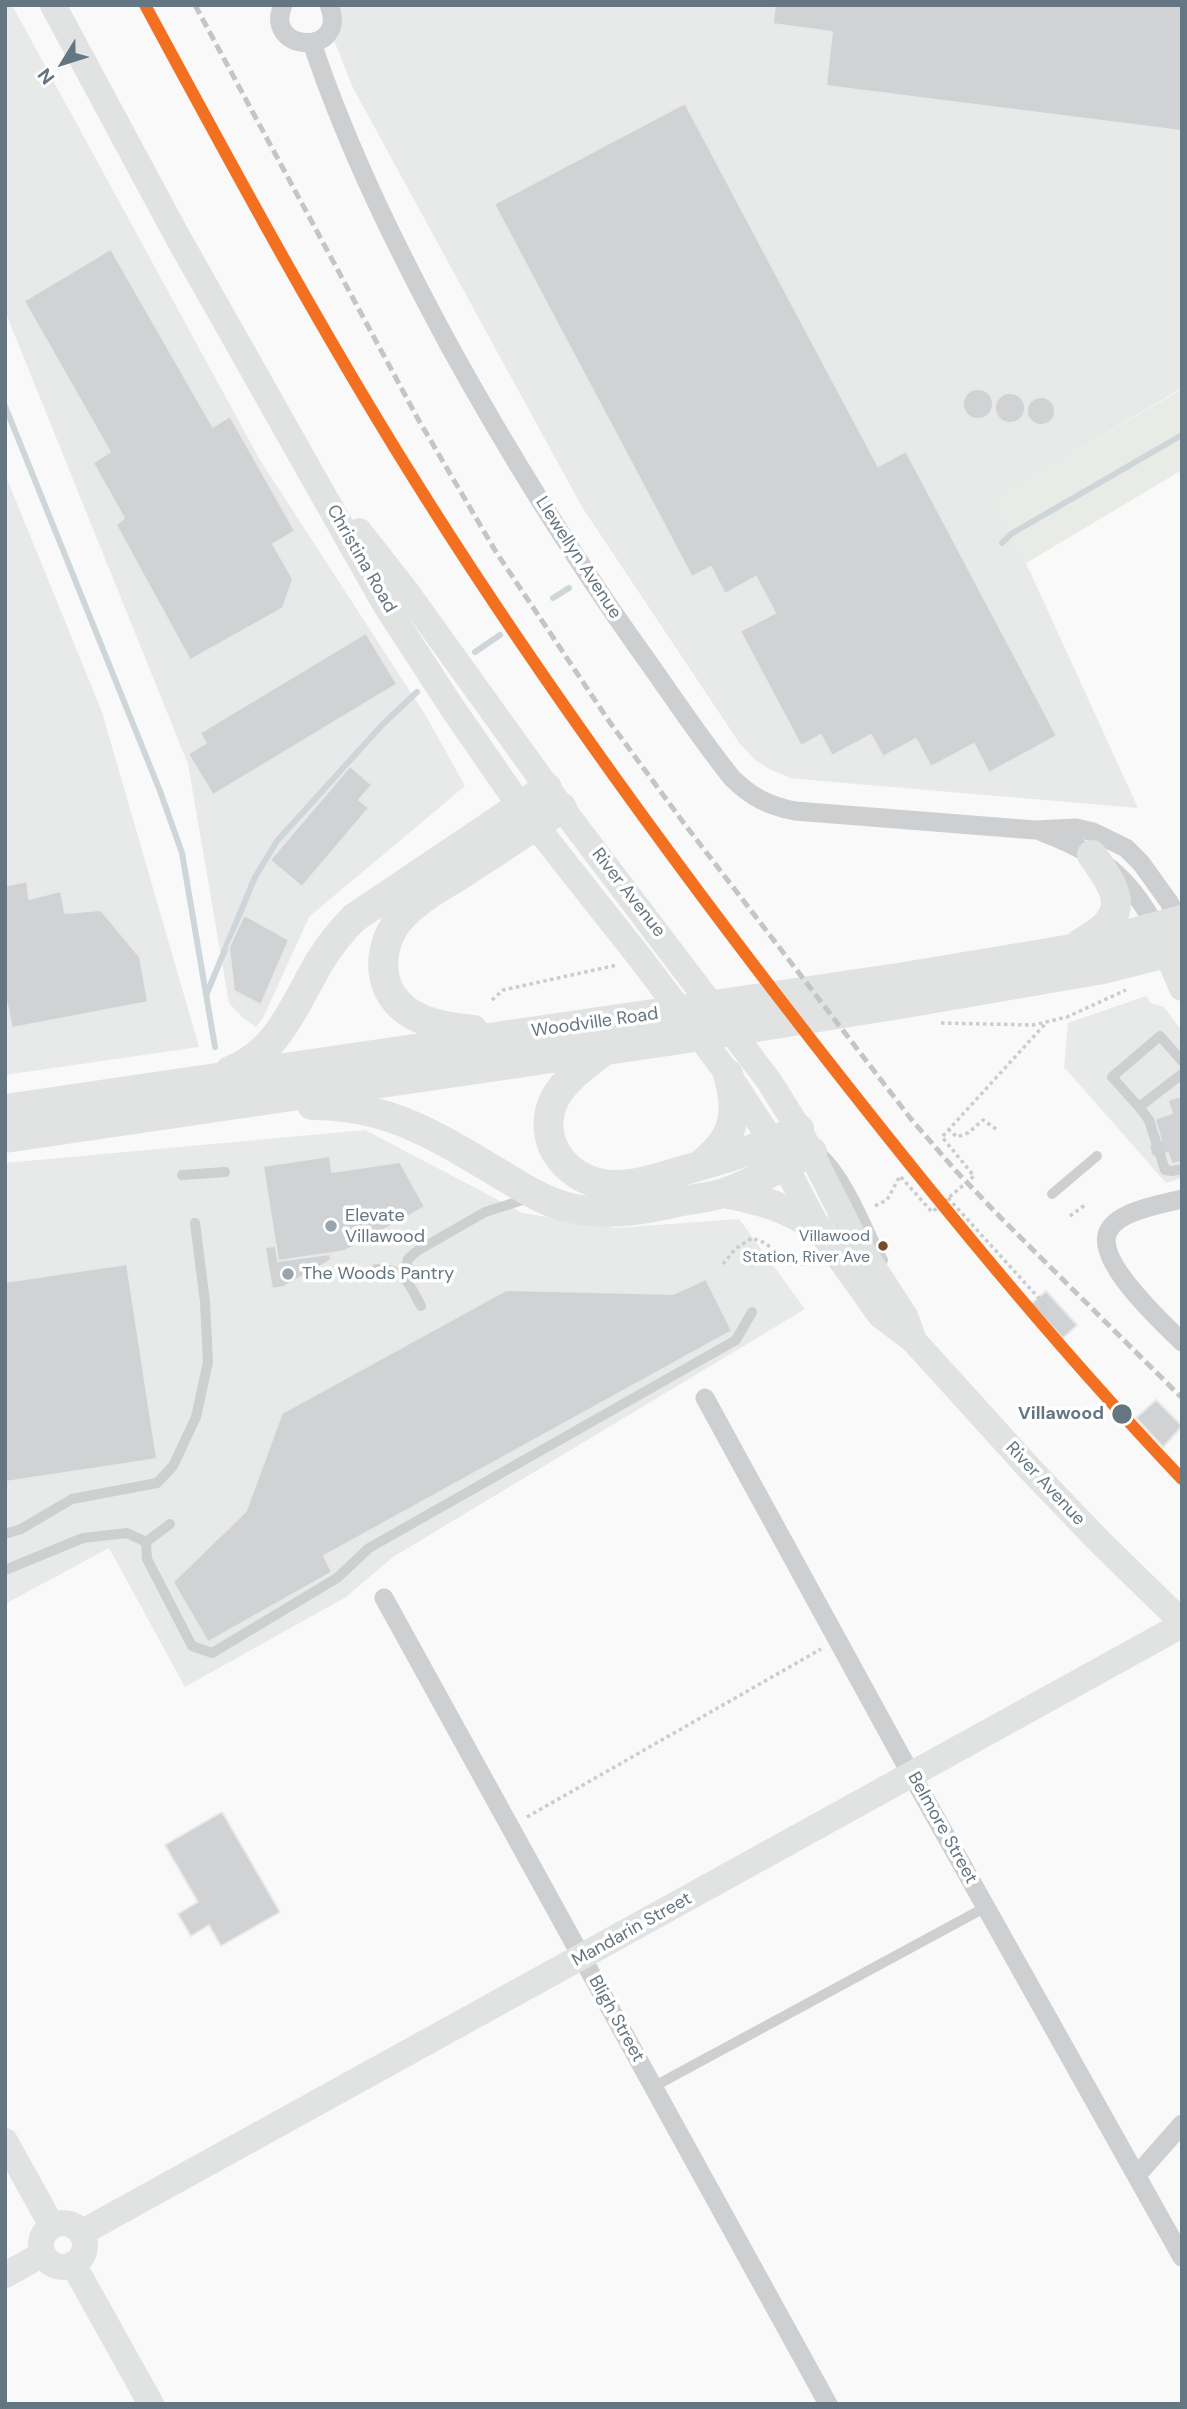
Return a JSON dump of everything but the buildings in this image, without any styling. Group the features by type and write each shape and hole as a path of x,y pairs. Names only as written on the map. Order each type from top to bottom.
{"main road":[{"name":"Christina Road","path":"53,5 176,234 386,606 527,817 642,959 728,1074"},
{"name":"River Avenue","path":"308,466 406,590 555,798 752,1057 805,1141 853,1236 899,1305 914,1341"},
{"path":"214,1078 248,1064 275,1038 337,936 354,918 555,798"},
{"path":"520,1034 459,1029 417,1018 401,1006 390,992 383,974 383,956 388,938 397,922 409,910 527,817"},
{"path":"1072,948 1104,928 1115,913 1117,902 1113,886 1092,855"},
{"path":"1175,933 1182,988"},
{"name":"Woodville Road","path":"5,1109 659,1015 1103,969 1175,933"},
{"name":"Woodville Road","path":"5,1138 675,1040 899,991 1072,948 1175,933"},
{"path":"605,1050 564,1085 554,1100 549,1118 550,1135 564,1164 578,1177 594,1183 632,1184 727,1159 779,1154"},
{"name":"River Avenue","path":"728,1074 779,1154 818,1228 880,1315 914,1341 1039,1478 1182,1624"},
{"path":"699,1166 724,1143 733,1122 735,1105 728,1074"},
{"path":"232,1105 329,1105 390,1115 448,1143 536,1195 573,1208 593,1212 626,1213 723,1193 765,1201 794,1212 818,1228"},
{"path":"723,1193 779,1154 805,1141"},
{"name":"Mandarin Street","path":"81,2233 1182,1624"},
{"path":"5,2141 52,2226"},
{"path":"66,2223 73,2225 81,2233 85,2243 84,2250 82,2256 73,2264 57,2266 44,2254 42,2237 52,2226 66,2223"},
{"path":"5,2275 44,2254"},
{"path":"73,2264 150,2404"}],"street":[{"path":"283,5 280,17 284,32 296,42 312,43 326,35 330,29 335,8"},
{"name":"Llewellyn Avenue","path":"312,43 344,133 365,180 415,282 470,382 525,477 592,582 732,778 747,793 763,802 795,811 1035,830 1076,828 1109,838 1126,848 1156,882 1175,933"},
{"name":"Llewellyn Avenue","path":"1035,830 1075,846 1110,867 1145,907 1175,933"},
{"path":"1182,1199 1143,1209 1118,1221 1108,1230 1106,1242 1110,1259 1126,1283 1182,1342"},
{"name":"Belmore Street","path":"705,1398 911,1774 1138,2174 1182,2257"},
{"name":"Bligh Street","path":"384,1598 828,2404"},
{"path":"1138,2174 1182,2124"}],"lane":[{"path":"1182,1061 1160,1036 1112,1077 1149,1120 1165,1170 1182,1169"},
{"path":"1139,1107 1182,1074"},
{"path":"1052,1194 1097,1156"},
{"path":"183,1175 225,1172"},
{"path":"404,1276 408,1259 417,1251 485,1212 536,1195"},
{"path":"5,1534 21,1529 72,1499 157,1483 173,1466 196,1417 208,1362 205,1302 195,1223"},
{"path":"376,1269 392,1268 404,1276 421,1306"},
{"path":"146,1542 147,1559 192,1646 212,1653 337,1578 369,1548 736,1340 752,1312"},
{"path":"146,1542 170,1524"},
{"path":"5,1570 83,1538 127,1533 146,1542"},
{"path":"653,2087 986,1907"}],"path":[{"path":"939,1023 1033,1024 1067,1017 1131,988"},
{"path":"872,1207 887,1200 900,1176 932,1212 974,1175 942,1137 1047,1021"},
{"path":"948,1129 957,1137 968,1133 983,1120 999,1131"},
{"path":"948,1198 1045,1305"},
{"path":"1070,1216 1085,1205"},
{"path":"723,1264 735,1249 752,1238 765,1242 793,1266 803,1264 809,1258"},
{"path":"510,1826 837,1639"}],"shaded area":[{"path":"5,5 12,5 260,460 426,716 465,786 309,917 263,1018 256,1027 229,1003 188,764 5,311"},
{"path":"320,5 1182,5 1182,388 993,500 1026,563 1138,808 791,778 755,760 740,744 582,507 353,88"},
{"path":"1182,389 1182,470 1026,563 992,500"},
{"path":"5,474 102,712 199,1047 5,1075"},
{"path":"1146,996 1151,1003 1164,1007 1182,1031 1182,1178 1166,1183 1064,1067 1068,1023"},
{"path":"365,1130 523,1213 615,1228 739,1219 805,1309 393,1557 346,1597 185,1687 109,1548 5,1604 5,1163"}],"waterway":[{"path":"5,406 160,791 182,853 215,1047"},
{"path":"1002,543 1011,534 1182,435"},
{"path":"553,598 569,588"},
{"path":"475,652 500,635"},
{"path":"207,993 255,877 277,841 382,725 417,692"}],"railway":[{"path":"195,5 418,419 496,552 611,724 911,1119 1002,1219 1182,1398"}],"transit line":[{"path":"145,5 340,357 456,545 553,690 655,833 901,1154 1038,1319 1182,1479"}],"place":[{"name":"Elevate Villawood","path":"331,1226"},
{"name":"Villawood Station, River Ave","path":"883,1246"},
{"name":"The Woods Pantry","path":"288,1274"},
{"name":"Villawood","path":"1122,1414"}]}
